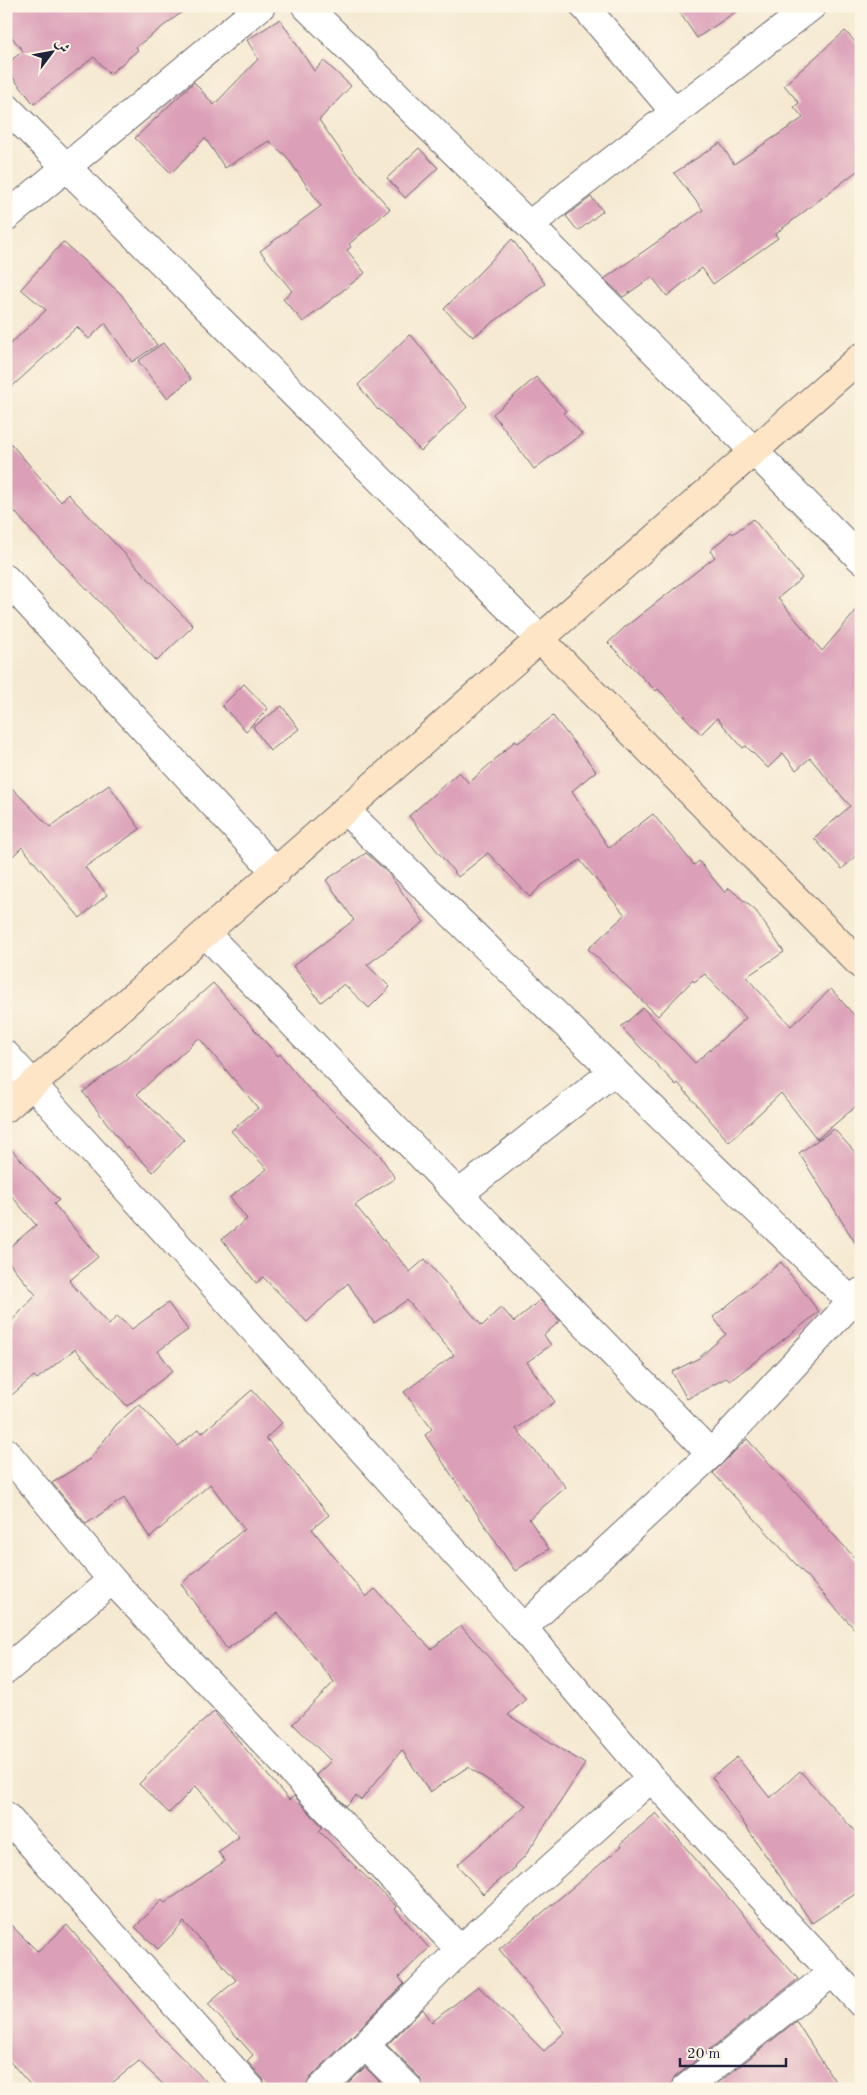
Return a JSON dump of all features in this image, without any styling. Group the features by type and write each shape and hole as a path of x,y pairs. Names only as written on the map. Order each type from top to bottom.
{"street":[{"path":"6,217 262,6"},
{"path":"306,6 529,225 861,559"},
{"path":"584,6 674,112"},
{"path":"529,225 812,6"},
{"path":"6,107 540,639 861,965"},
{"path":"6,1108 861,357"},
{"path":"6,579 276,872"},
{"path":"345,810 614,1071 856,1297 711,1454 523,1628"},
{"path":"206,934 711,1454"},
{"path":"6,1055 523,1628 651,1778 861,2002"},
{"path":"459,1194 614,1071"},
{"path":"6,1452 112,1580 460,1950"},
{"path":"6,1670 112,1580"},
{"path":"322,2089 460,1950 651,1778"},
{"path":"6,1816 251,2089"},
{"path":"685,2089 833,1972"},
{"path":"365,2045 409,2089"}],"building":[{"path":"6,6 190,6 136,47 138,50 110,74 94,57 34,104 6,69 6,64 23,51 6,30"},
{"path":"675,6 744,6 697,38"},
{"path":"280,19 314,71 324,61 351,86 319,120 345,157 390,209 349,244 351,247 347,250 365,273 303,322 283,299 292,291 260,251 321,206 286,156 269,141 225,168 205,138 171,173 135,138 194,82 214,105 258,59 247,40"},
{"path":"845,31 861,48 861,168 775,234 778,238 713,284 702,268 667,296 652,277 623,297 604,279 703,210 674,173 720,143 734,164 803,118 794,107 799,103 784,85"},
{"path":"419,148 438,168 405,198 387,178"},
{"path":"591,197 603,211 578,231 566,216"},
{"path":"512,239 545,284 473,337 444,309"},
{"path":"63,242 121,294 157,345 132,362 105,323 89,339 77,327 6,392 6,348 46,310 21,289"},
{"path":"409,335 413,337 467,407 421,451 378,410 358,385"},
{"path":"163,343 191,379 167,398 138,361"},
{"path":"536,377 566,411 563,413 582,434 534,469 493,414"},
{"path":"6,438 61,502 68,494 193,626 157,661 31,531 6,501"},
{"path":"753,519 802,578 778,598 822,651 861,605 861,851 842,869 814,838 850,806 810,758 796,770 783,753 768,768 746,746 743,748 717,718 701,734 658,689 656,691 608,643 625,627 715,557 710,551 731,532 733,534"},
{"path":"244,684 268,709 246,731 222,706"},
{"path":"282,706 299,729 270,751 253,727"},
{"path":"553,716 596,771 572,791 609,848 653,814 694,865 699,861 725,893 729,888 756,911 784,952 746,977 791,1026 831,989 861,1023 861,1102 817,1139 781,1093 729,1142 678,1083 676,1085 621,1027 643,1008 695,1063 746,1018 705,974 694,982 693,980 658,1016 588,949 625,915 580,860 542,885 530,897 488,853 458,877 409,816 459,772 469,783 515,741 518,743"},
{"path":"6,782 50,827 109,785 140,829 85,867 107,895 80,918 22,847 6,863"},
{"path":"366,853 388,873 424,922 367,965 390,987 369,1008 344,984 321,1002 293,966 354,920 326,880"},
{"path":"213,983 278,1056 280,1054 308,1088 379,1154 395,1178 355,1205 410,1272 425,1259 482,1326 501,1307 514,1322 540,1300 560,1321 544,1335 551,1345 527,1362 555,1402 516,1429 566,1487 529,1519 549,1549 515,1571 425,1435 432,1429 404,1392 454,1355 407,1300 374,1323 348,1283 307,1322 263,1277 256,1283 222,1239 247,1219 230,1197 267,1169 231,1131 258,1108 199,1038 137,1094 184,1140 153,1172 128,1147 126,1148 83,1092 130,1056"},
{"path":"834,1129 861,1159 861,1252 799,1153"},
{"path":"6,1144 59,1200 54,1204 98,1257 69,1281 109,1325 117,1316 132,1329 168,1303 188,1330 158,1351 173,1371 127,1406 75,1349 37,1379 34,1376 6,1400 6,1327 36,1295 6,1259 6,1250 36,1225 6,1189"},
{"path":"781,1262 819,1312 730,1381 726,1378 687,1399 672,1372 699,1358 726,1334 713,1317"},
{"path":"252,1390 282,1423 266,1438 329,1515 312,1529 366,1597 375,1589 431,1649 461,1626 526,1699 508,1715 585,1764 525,1856 516,1867 483,1894 457,1865 526,1805 468,1767 430,1792 402,1750 361,1800 356,1796 346,1806 316,1775 331,1761 293,1724 334,1682 278,1613 227,1649 181,1584 244,1529 210,1484 150,1538 124,1498 86,1524 52,1483 90,1459 116,1425 139,1404 178,1446 199,1429 202,1433"},
{"path":"747,1439 861,1565 861,1636 713,1473"},
{"path":"214,1712 289,1800 294,1796 323,1827 319,1831 397,1907 395,1909 429,1948 399,1977 404,1984 310,2078 306,2089 266,2089 263,2079 247,2061 253,2055 208,2004 236,1980 184,1922 158,1949 135,1927 162,1900 165,1903 225,1861 218,1852 239,1837 196,1786 169,1813 139,1784 186,1736"},
{"path":"737,1757 770,1798 800,1771 861,1838 861,1890 812,1923 712,1777"},
{"path":"656,1813 798,1979 675,2077 670,2089 424,2089 420,2078 387,2045 423,2009 432,2022 478,1986 544,2051 565,2032 499,1949 622,1846 620,1844"},
{"path":"6,1920 38,1952 67,1925 166,2042 214,2089 168,2089 139,2061 105,2089 34,2089 6,2057"},
{"path":"796,2021 840,2089 711,2089"},
{"path":"365,2067 387,2089 343,2089"}]}
